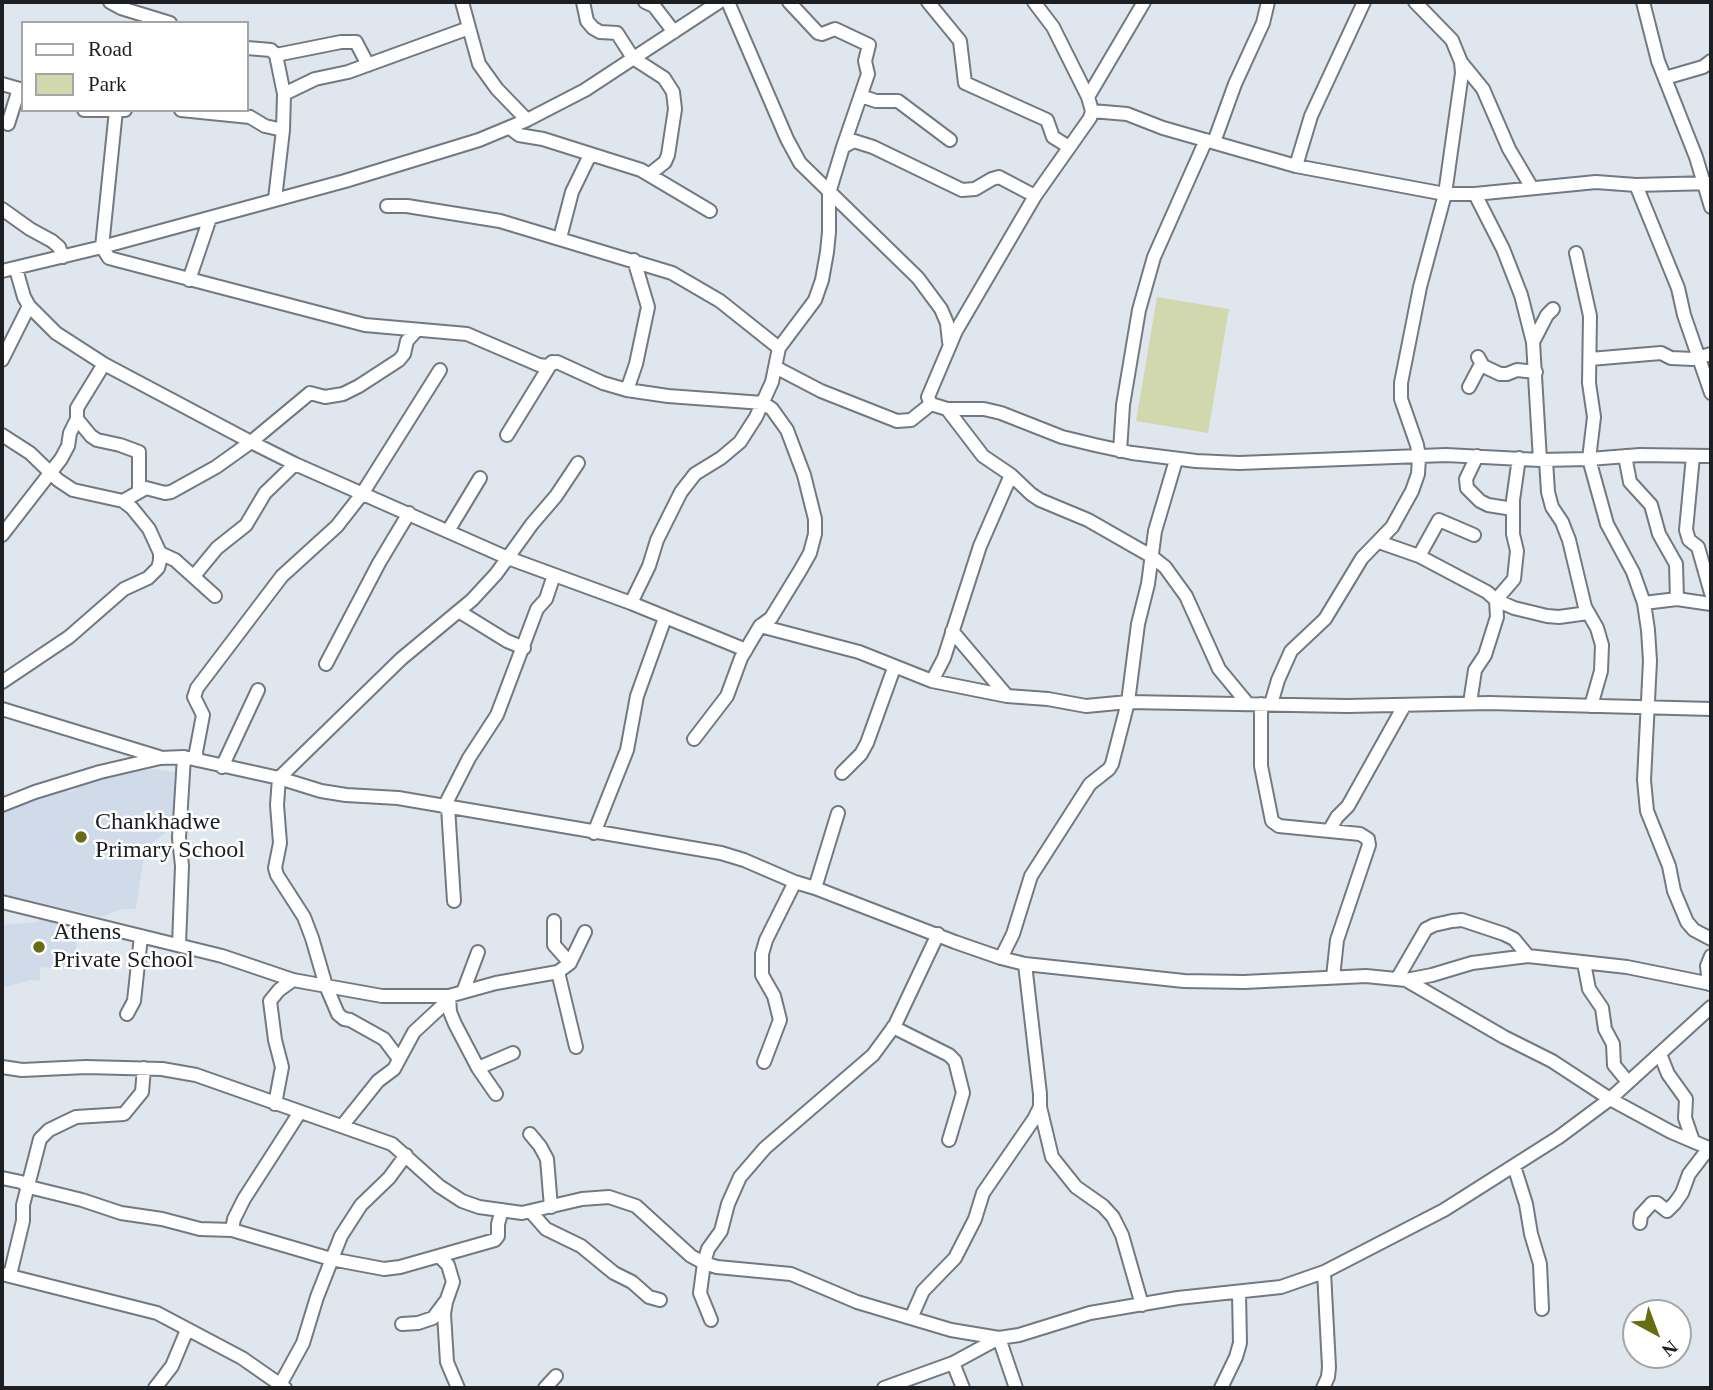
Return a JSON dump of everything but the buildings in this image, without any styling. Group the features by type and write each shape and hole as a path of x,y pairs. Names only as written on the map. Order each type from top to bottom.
{"street":[{"path":"462,2 474,50 482,69 527,120"},
{"path":"583,2 590,24 600,32 617,33 633,58 664,78 673,92 668,155 665,162 650,174"},
{"path":"645,2 654,6 674,32"},
{"path":"2,271 210,218 452,150 510,128 584,90 719,2"},
{"path":"728,2 800,163 918,278 941,309 947,323 949,343"},
{"path":"631,603 649,566 657,540 681,492 695,474 740,442 763,403 777,368 779,348 819,291 830,232 829,193 862,96 868,74 865,61 869,48 866,42 835,29 818,33 789,2"},
{"path":"928,2 960,41 965,83 1047,120 1053,137 1069,147"},
{"path":"1034,2 1053,27 1088,97 1092,111 1086,126 1035,196 949,343 928,397 931,404 947,409 973,408 1001,413 1062,437 1120,451 1176,460 1239,463 1477,456 1543,460 1711,456"},
{"path":"1088,97 1144,2"},
{"path":"1120,451 1123,405 1143,297 1154,257 1263,23 1268,2"},
{"path":"1296,166 1311,116 1364,2"},
{"path":"1415,2 1452,40 1461,62 1483,89 1509,149 1532,188"},
{"path":"1643,2 1658,61 1708,183 1711,207"},
{"path":"118,4 165,21"},
{"path":"284,94 315,79 348,72 469,28"},
{"path":"276,55 341,42 356,42 368,65"},
{"path":"248,48 271,50 276,55 284,94 275,199"},
{"path":"1665,78 1703,67 1711,61"},
{"path":"1333,977 1336,940 1369,845 1368,839 1360,834 1279,826 1272,821 1261,766 1260,704 1278,680 1291,651 1325,619 1362,558 1391,527 1416,483 1419,457 1401,399 1401,383 1420,287 1445,194 1462,73 1461,62"},
{"path":"2,84 21,89 8,124"},
{"path":"862,96 876,101 898,102 950,140"},
{"path":"1092,111 1127,114 1163,128 1296,166 1445,194 1475,194 1596,182 1636,185 1708,183"},
{"path":"119,112 102,247 109,258 365,325 467,334 539,365 546,366 552,362 564,364 603,383 628,390 656,395 763,403 772,409 787,430 811,502 815,534 801,569 771,618 760,626 746,650 727,696 694,739"},
{"path":"201,112 250,117 283,130"},
{"path":"510,128 519,135 544,139 650,174 710,211"},
{"path":"843,147 854,141 873,147 962,190 975,189 999,177 1035,196"},
{"path":"561,238 572,192 590,155"},
{"path":"1636,185 1678,288 1684,314 1705,356 1711,393"},
{"path":"1475,194 1503,249 1521,295 1533,342 1536,408 1548,492 1569,540 1588,614 1597,628 1602,645 1601,671 1591,706"},
{"path":"387,206 407,206 500,220 672,273 705,292 779,348"},
{"path":"2,209 30,229 52,240 60,247 63,257"},
{"path":"189,280 210,218"},
{"path":"1576,253 1590,316 1589,383 1594,416 1589,459 1602,513 1633,572 1644,603 1650,647 1644,780 1647,811 1669,866 1674,891 1683,913 1694,930 1711,939"},
{"path":"628,390 648,307 634,260"},
{"path":"16,269 29,306 56,333 104,364 251,442 508,558 631,603 746,650"},
{"path":"2,360 29,306"},
{"path":"1533,342 1553,309"},
{"path":"123,501 146,488 166,494 171,492 216,467 310,393 325,397 343,394 382,370 390,368 404,354 407,341 416,331"},
{"path":"1590,359 1661,353 1671,358 1705,356"},
{"path":"507,435 552,362"},
{"path":"1469,387 1480,362 1500,374 1517,370 1536,372"},
{"path":"104,364 77,408 78,419 91,436 139,452 139,491"},
{"path":"777,368 821,391 897,421 911,420 931,404"},
{"path":"179,945 179,838 191,759 196,752 203,715 194,696 197,688 282,576 337,526 362,494 440,370"},
{"path":"947,409 978,451 1040,500 1078,514 1151,556 1165,567 1182,589 1195,613 1219,669 1260,704"},
{"path":"2,535 51,473 68,446 69,433 78,419"},
{"path":"2,682 69,637 124,589 152,575 158,568 160,553 149,529 139,515 123,501 82,493 66,485 30,453 3,440"},
{"path":"1477,456 1466,480 1470,492 1488,505 1513,509"},
{"path":"1625,456 1630,482 1651,505 1659,534 1676,564 1677,599"},
{"path":"1693,456 1686,530 1689,540 1698,547 1711,593"},
{"path":"1470,704 1475,670 1485,655 1497,617 1496,600 1514,579 1517,551 1513,534 1513,509 1519,458"},
{"path":"1000,958 1013,934 1031,876 1090,784 1112,764 1128,702 1138,624 1148,584 1155,531 1176,460"},
{"path":"399,1059 384,1039 350,1020 341,1018 326,986 304,917 275,871 280,843 276,804 279,778 401,659 460,611 496,574 578,463"},
{"path":"194,576 218,548 246,525 265,493 295,464"},
{"path":"932,681 944,658 980,546 1011,475"},
{"path":"448,531 480,478"},
{"path":"326,664 379,563 409,513"},
{"path":"1419,556 1439,520 1474,535"},
{"path":"1378,542 1419,556 1514,608 1559,617 1588,614"},
{"path":"160,553 175,560 215,596"},
{"path":"454,901 446,807 470,758 497,715 537,609 547,596 554,575"},
{"path":"1644,603 1677,599 1711,604"},
{"path":"460,611 524,649"},
{"path":"594,833 627,750 637,696 665,618"},
{"path":"760,626 859,652 932,681 1007,696 1048,699 1086,706 1128,702 1404,706 1470,704 1711,709"},
{"path":"953,631 1007,696"},
{"path":"842,773 867,743 894,668"},
{"path":"222,767 258,690"},
{"path":"1329,831 1337,817 1349,806 1404,706"},
{"path":"2,709 160,758 191,759 279,778 321,791 398,798 721,853 1000,958 1025,964 1184,981 1244,982 1366,976 1401,979 1432,975 1472,963 1528,956 1646,970 1710,984 1707,966 1711,956"},
{"path":"2,805 67,781 160,758"},
{"path":"815,888 838,813"},
{"path":"764,1062 780,1020 774,996 762,975 762,954 766,940 795,883"},
{"path":"2,902 222,956 293,980 382,996 449,996 558,972 570,963 585,932"},
{"path":"1401,979 1426,929 1452,921 1462,920 1504,934 1514,939 1528,956"},
{"path":"554,921 554,945 570,963"},
{"path":"711,1321 700,1293 704,1263 708,1249 721,1231 733,1190 750,1163 765,1148 867,1062 893,1027 938,934"},
{"path":"127,1014 134,1001 141,936"},
{"path":"463,992 478,952"},
{"path":"1584,963 1589,989 1602,1008 1605,1030 1613,1045 1614,1065 1628,1082"},
{"path":"1025,964 1040,1107 1052,1157 1076,1187 1113,1217 1122,1235 1142,1304"},
{"path":"558,972 576,1047"},
{"path":"1401,979 1552,1061 1610,1099 1710,1149 1689,1174 1675,1203 1667,1211 1657,1203 1652,1203 1641,1215 1640,1223"},
{"path":"275,1104 282,1067 270,1001 293,980"},
{"path":"342,1126 378,1081 394,1069 414,1032 449,996"},
{"path":"449,996 450,1012 455,1024 478,1068 496,1094"},
{"path":"884,1388 953,1363 999,1339 1090,1313 1178,1297 1281,1287 1324,1272 1444,1210 1559,1137 1610,1099 1711,1007"},
{"path":"893,1027 949,1055 955,1061 963,1093 949,1140"},
{"path":"478,1068 513,1054"},
{"path":"1660,1054 1668,1074 1686,1099 1685,1118 1693,1141"},
{"path":"2,1067 22,1070 144,1068 196,1076 392,1144 426,1176 454,1196 479,1207 531,1212 568,1201 609,1197 628,1203 648,1216 691,1256 704,1263 717,1267 791,1274 857,1302 951,1330 999,1339"},
{"path":"144,1068 142,1091 124,1114 76,1117 44,1134 40,1139 23,1205 23,1221 6,1275 157,1313 242,1358 283,1386 303,1343 331,1259 353,1217 406,1155"},
{"path":"911,1318 923,1291 955,1258 975,1219 983,1193 1040,1107"},
{"path":"232,1230 234,1219 244,1199 300,1112"},
{"path":"530,1134 547,1159 551,1206"},
{"path":"1514,1166 1540,1264 1542,1309"},
{"path":"2,1178 130,1215 162,1219 200,1229 232,1230 369,1268 392,1269 495,1240 502,1210"},
{"path":"531,1212 546,1228 581,1246 649,1297 660,1300"},
{"path":"439,1256 452,1273 453,1282 444,1314 447,1362 458,1388"},
{"path":"1323,1388 1329,1367 1324,1272"},
{"path":"1221,1388 1240,1343 1239,1293"},
{"path":"402,1324 433,1318 446,1302"},
{"path":"155,1388 172,1366 187,1330"},
{"path":"999,1339 1016,1388"},
{"path":"953,1363 963,1388"},
{"path":"545,1388 556,1376"}],"shaded area":[{"name":"Chankhadwe Primary School","path":"154,769 181,773 176,825 145,848 136,909 122,909 102,917 2,894 2,810 67,789 69,792 75,790 76,786 112,774"},
{"name":"Athens Private School","path":"39,917 77,927 75,971 40,967 40,981 31,980 2,988 2,925 39,922"}],"green space":[{"path":"1157,297 1229,309 1208,433 1136,421"}],"place":[{"name":"Chankhadwe Primary School","path":"81,837"},
{"name":"Athens Private School","path":"39,947"}]}
